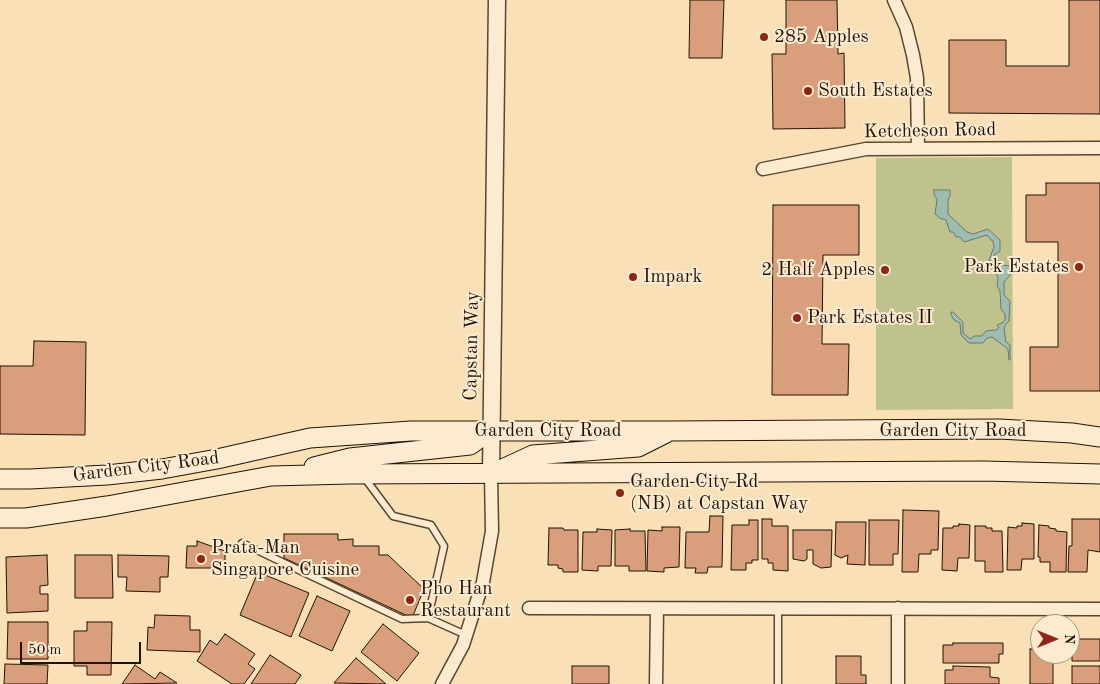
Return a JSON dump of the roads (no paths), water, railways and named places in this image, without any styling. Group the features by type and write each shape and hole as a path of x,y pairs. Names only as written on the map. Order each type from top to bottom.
{"main road":[{"name":"Garden City Road","path":"0,479 107,475 162,469 310,438 411,431 999,429 1072,433 1100,437"},
{"path":"271,476 350,458 470,445 491,430"},
{"path":"491,474 534,455 638,447 669,431"},
{"name":"Garden City Road","path":"0,518 26,518 106,506 271,476 984,471 1100,474"}],"street":[{"name":"Capstan Way","path":"442,684 463,645 483,582 492,531 491,430 497,0"},
{"path":"894,0 906,27 916,70 918,149"},
{"name":"Ketcheson Road","path":"763,169 866,149 1100,148"},
{"path":"529,608 1100,609"},
{"path":"898,608 898,684"},
{"path":"656,609 656,684"}],"lane":[{"path":"362,474 393,516 431,525 444,546 428,618"},
{"path":"242,543 402,619 428,618 466,635"},
{"path":"778,608 778,684"}],"place":[{"name":"285 Apples","path":"764,37"},
{"name":"South Estates","path":"808,91"},
{"name":"Park Estates","path":"1079,267"},
{"name":"2 Half Apples","path":"885,270"},
{"name":"Impark","path":"633,277"},
{"name":"Park Estates II","path":"797,318"},
{"name":"Garden City Rd (NB) at Capstan Way","path":"620,493"},
{"name":"Prata-Man Singapore Cuisine","path":"201,559"},
{"name":"Pho Han Restaurant","path":"410,600"}]}
